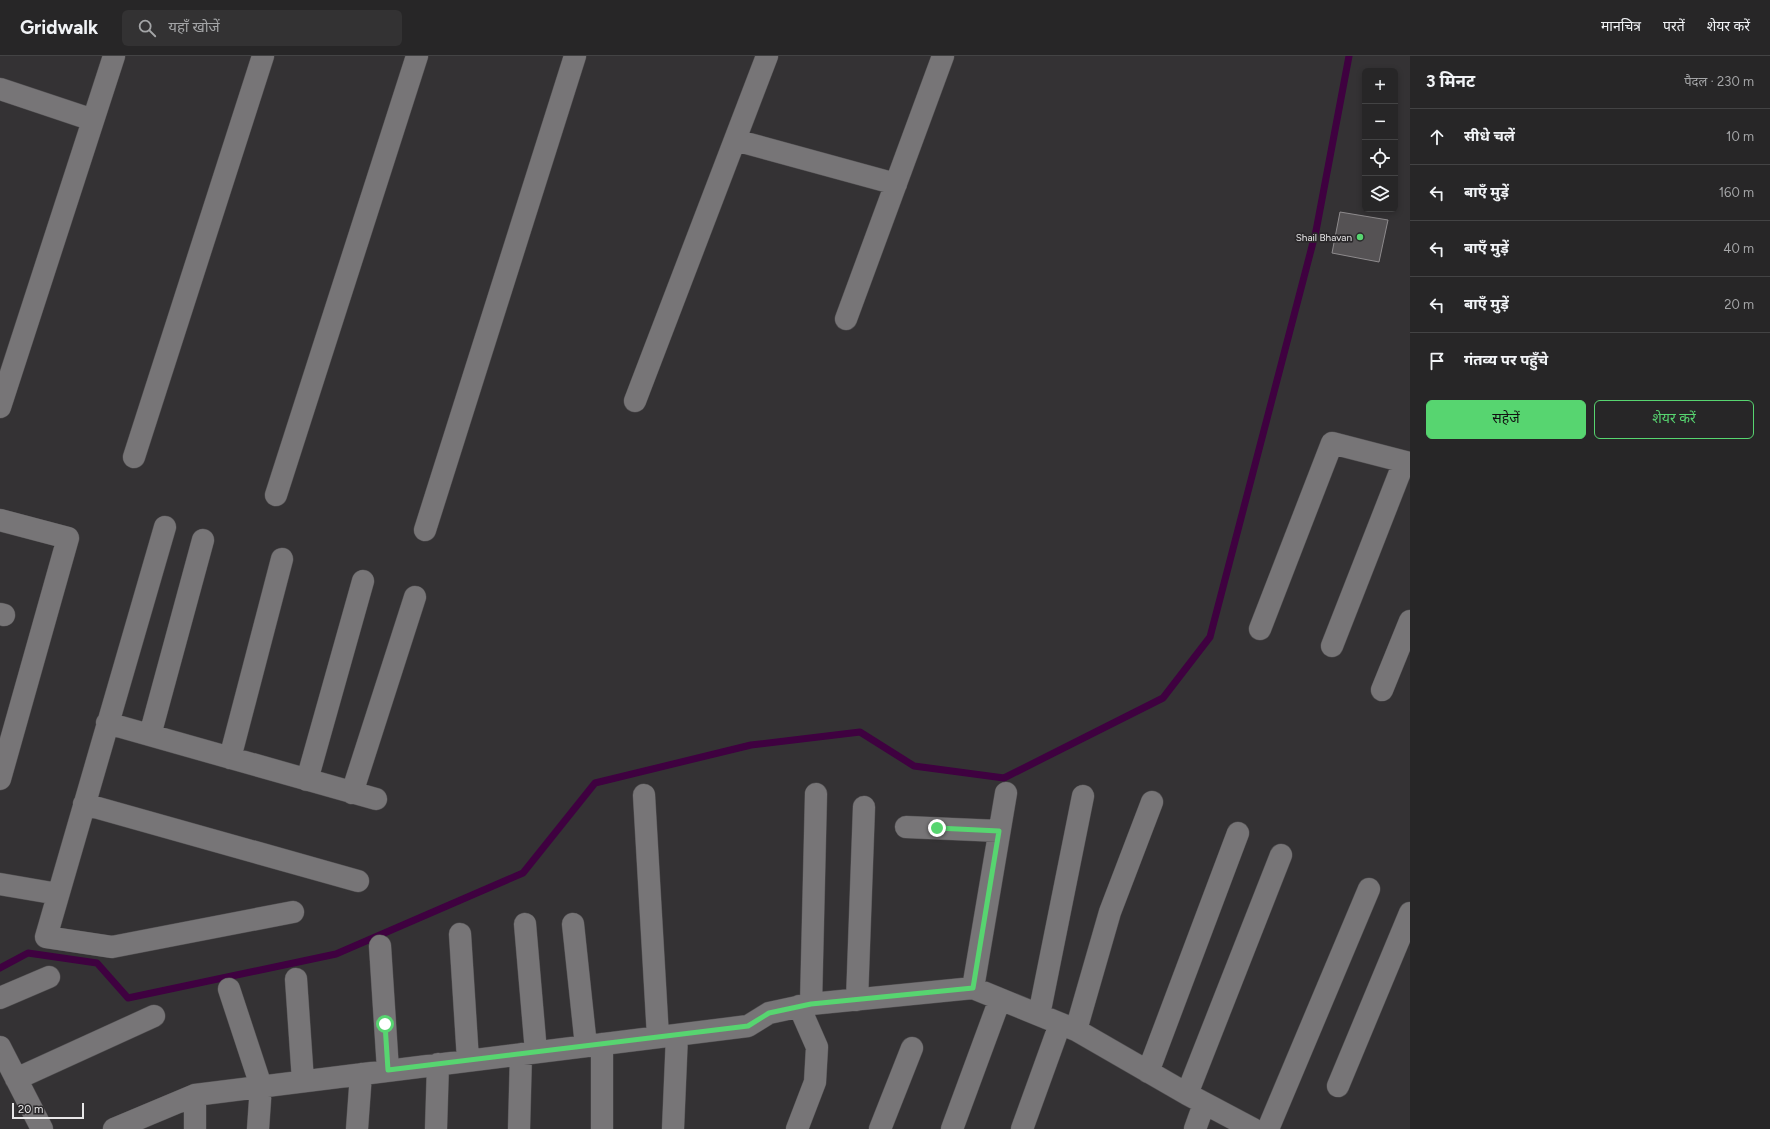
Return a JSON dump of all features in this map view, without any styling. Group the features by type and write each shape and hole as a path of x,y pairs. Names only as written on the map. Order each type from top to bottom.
{"street":[{"path":"0,406 114,56"},
{"path":"134,457 263,56"},
{"path":"276,495 417,56"},
{"path":"425,530 575,56"},
{"path":"635,401 767,56"},
{"path":"846,319 943,56"},
{"path":"0,89 93,120"},
{"path":"735,140 896,184"},
{"path":"1260,629 1332,443 1407,462 1332,646"},
{"path":"0,520 68,538 0,780"},
{"path":"165,527 46,937 112,947 293,912"},
{"path":"150,735 203,540"},
{"path":"230,758 282,559"},
{"path":"307,780 363,581"},
{"path":"352,793 415,597"},
{"path":"1382,690 1410,621"},
{"path":"107,723 376,799"},
{"path":"973,988 1006,793"},
{"path":"797,1129 815,1082 817,1047 805,1005 816,794"},
{"path":"644,795 667,1036 673,1129"},
{"path":"1039,1015 1083,796"},
{"path":"1022,1129 1068,1027 1152,802"},
{"path":"84,804 358,881"},
{"path":"857,1000 864,807"},
{"path":"906,827 999,831"},
{"path":"1148,1072 1238,834"},
{"path":"1195,1129 1195,1099 1281,855"},
{"path":"0,884 58,894"},
{"path":"1268,1129 1369,889"},
{"path":"1338,1086 1410,912"},
{"path":"519,1129 528,1053 525,924"},
{"path":"573,924 594,1045 602,1129"},
{"path":"460,934 468,1060"},
{"path":"380,946 388,1070"},
{"path":"0,998 50,977"},
{"path":"296,979 303,1081"},
{"path":"114,1129 195,1095 748,1026 769,1013 805,1005 973,988 1068,1027 1195,1099 1253,1129"},
{"path":"229,989 261,1086 258,1129"},
{"path":"952,1129 1000,999"},
{"path":"16,1079 154,1016"},
{"path":"0,1047 42,1129"},
{"path":"880,1129 912,1048"},
{"path":"436,1129 438,1064"},
{"path":"357,1129 361,1074"},
{"path":"195,1095 195,1129"}],"building":[{"name":"Shail Bhavan","path":"1340,212 1388,220 1379,262 1332,253"}],"waterway":[{"path":"0,968 28,953 97,963 128,998 336,954 523,873 595,783 751,745 860,732 914,766 1004,778 1163,698 1210,637 1316,231 1349,56"}],"place":[{"name":"Shail Bhavan","path":"1360,237"}],"route":[{"path":"385,1024 388,1070 748,1026 769,1013 811,1004 973,988 999,831 937,828"}]}
